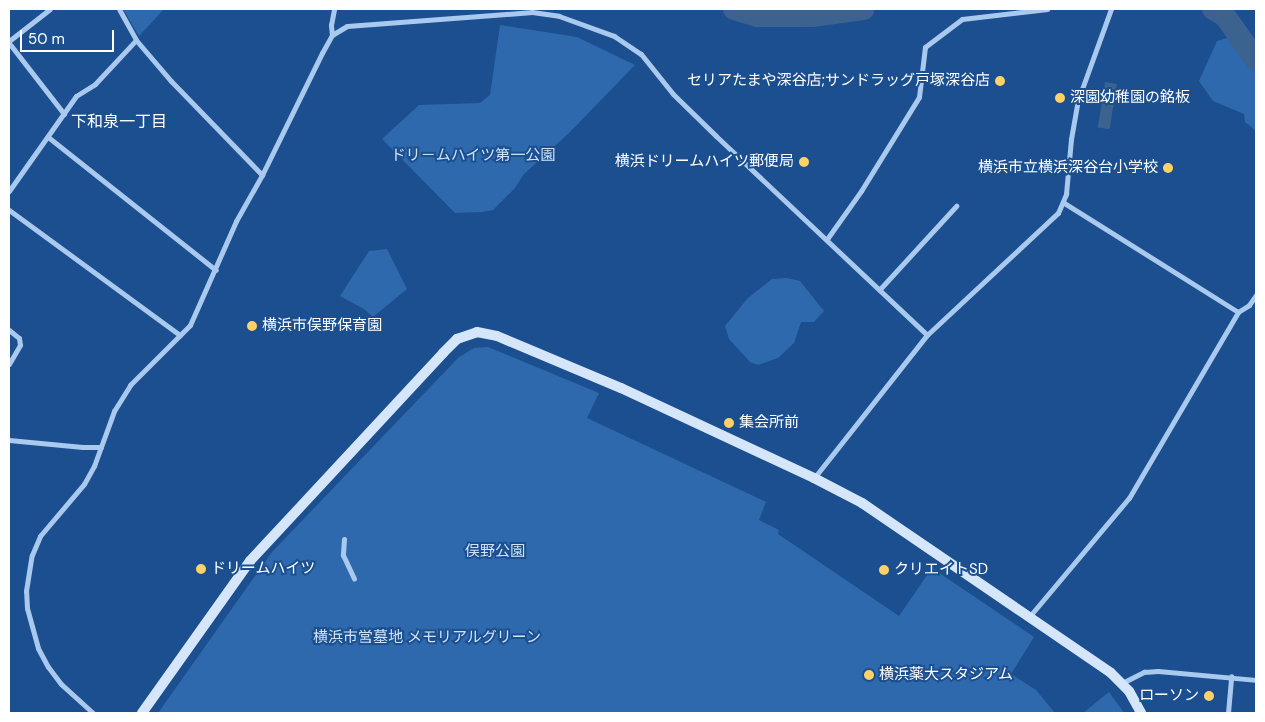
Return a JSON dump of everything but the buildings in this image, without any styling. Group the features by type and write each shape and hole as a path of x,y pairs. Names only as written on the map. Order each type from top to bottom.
{"street":[{"path":"50,9 9,42 64,114"},
{"path":"119,9 136,40 171,81 262,175"},
{"path":"93,713 69,692 48,667 32,629 26,591 32,555 40,536 84,484 94,466 114,411 130,385 190,325 216,270 236,221 262,175 332,35 331,25 334,9"},
{"path":"828,239 861,191 919,97 925,47 962,19 1048,9"},
{"path":"814,478 927,335 1058,213 1064,203 1078,100 1111,9"},
{"path":"332,35 347,26 368,23 532,12 559,16 614,36 641,54 686,106 927,335"},
{"path":"9,191 76,96 95,84 136,40"},
{"path":"48,137 216,270"},
{"path":"1064,203 1238,312"},
{"path":"880,289 956,206"},
{"path":"9,210 180,335"},
{"path":"1029,617 1129,498 1238,312 1249,304 1256,295"},
{"path":"9,330 19,338 20,345 9,364"},
{"path":"142,713 250,561 443,353 457,340 477,332 497,336 612,384 814,478 862,503 1122,683 1141,713"},
{"path":"9,440 101,447"},
{"path":"344,539 343,555 354,579"},
{"path":"1122,683 1144,672 1158,671 1231,676 1256,680"},
{"path":"1228,713 1231,676"}],"green space":[{"path":"123,9 164,9 139,36"},
{"name":"ドリ－ムハイツ第一公園","path":"500,25 577,37 635,65 569,133 524,174 515,188 493,210 455,213 382,139 419,105 480,103 490,95"},
{"path":"1237,35 1256,60 1256,131 1245,122 1244,114 1213,101 1199,81 1217,41"},
{"path":"387,249 407,289 373,317 364,309 340,296 369,251"},
{"path":"787,278 800,281 824,311 814,322 801,322 794,343 778,358 758,365 750,362 729,339 725,326 748,298 772,279"},
{"name":"俣野公園","path":"488,347 599,393 587,418 766,502 759,520 779,530 778,534 899,616 932,568 1034,637 1011,674 1036,690 1055,713 158,713 272,552 459,357 474,348"},
{"path":"1109,692 1124,713 1083,713"}],"shaded area":[{"path":"1105,82 1117,84 1110,129 1098,127"}],"waterway":[{"path":"734,9 757,16 812,16 864,9"},
{"path":"1213,9 1225,16 1256,60"}],"place":[{"name":"セリアたまや深谷店;サンドラッグ戸塚深谷店","path":"1000,81"},
{"name":"深園幼稚園の銘板","path":"1060,98"},
{"name":"横浜ドリームハイツ郵便局","path":"804,162"},
{"name":"横浜市立横浜深谷台小学校","path":"1168,168"},
{"name":"横浜市俣野保育園","path":"252,326"},
{"name":"集会所前","path":"729,423"},
{"name":"ドリームハイツ","path":"201,569"},
{"name":"クリエイトSD","path":"884,570"},
{"name":"横浜薬大スタジアム","path":"869,675"},
{"name":"ローソン","path":"1209,696"}],"district":[{"name":"下和泉一丁目","path":"119,122"}],"park label":[{"name":"横浜市営墓地 メモリアルグリーン","path":"427,638"}]}
